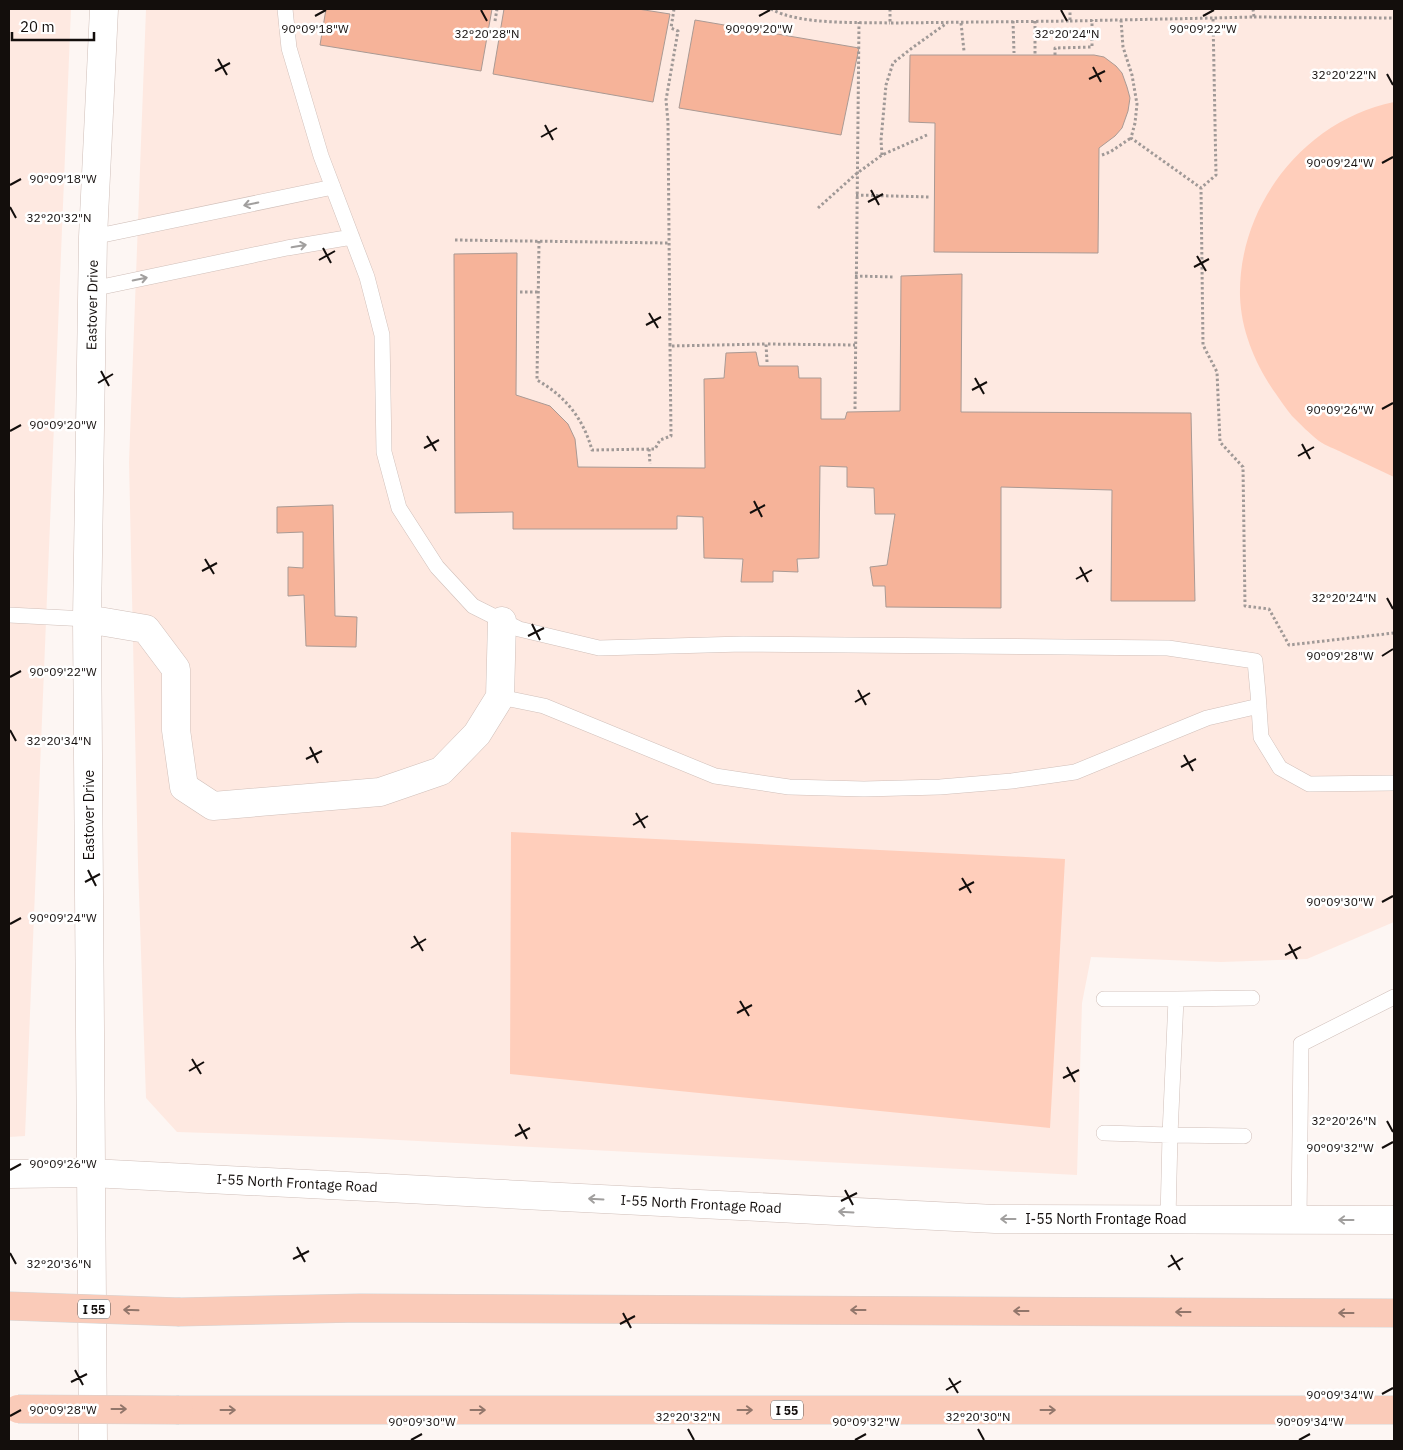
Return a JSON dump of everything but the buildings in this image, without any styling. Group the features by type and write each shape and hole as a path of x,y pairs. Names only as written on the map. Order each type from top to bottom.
{"highway":[{"name":"I 55","path":"9,1306 180,1312 380,1308 1394,1313"},
{"name":"I 55","path":"14,1409 1394,1410"}],"street":[{"name":"Eastover Drive","path":"93,1441 88,619 93,237 104,9"},
{"path":"88,619 146,629 176,669 176,730 184,787 214,806 380,792 441,771 477,734 500,697 502,621"},
{"name":"I-55 North Frontage Road","path":"9,1174 91,1172 995,1219 1394,1220"}],"lane":[{"path":"285,9 289,48 321,156 367,277 382,335 384,452 399,508 437,567 473,606 519,629 599,648 753,644 1168,648 1254,661 1261,737 1280,768 1309,784 1394,783"},
{"path":"93,237 333,186"},
{"path":"92,289 287,248 352,237"},
{"path":"9,615 88,619"},
{"path":"500,697 544,706 715,776 789,787 864,789 967,785 1074,772 1207,718 1259,706"},
{"path":"1299,1220 1301,1044 1394,997"},
{"path":"1104,999 1252,998"},
{"path":"1168,1219 1176,999"},
{"path":"1104,1133 1244,1136"}],"path":[{"path":"495,21 497,9"},
{"path":"539,241 537,380 554,391 573,411 584,427 592,450 654,449 660,440 671,436 668,122 666,100 678,31 672,28 674,9"},
{"path":"771,9 804,19 890,23 1254,17 1394,18"},
{"path":"890,9 890,23"},
{"path":"1070,9 1070,21"},
{"path":"1253,9 1254,17"},
{"path":"1213,18 1216,175 1201,188 1203,345 1217,372 1220,442 1244,467 1245,606 1269,608 1289,645 1394,633"},
{"path":"1055,55 1055,48 1092,47 1092,20"},
{"path":"1102,155 1131,138 1135,123 1137,104 1132,75 1123,47 1121,20"},
{"path":"1013,21 1014,53"},
{"path":"1034,21 1035,55"},
{"path":"855,409 859,22"},
{"path":"961,22 964,51"},
{"path":"882,155 881,140 886,85 893,63 947,23"},
{"path":"818,208 856,174 882,155 927,135"},
{"path":"1131,138 1201,188"},
{"path":"856,195 930,197"},
{"path":"455,240 668,243"},
{"path":"856,276 895,277"},
{"path":"520,292 539,292"},
{"path":"670,343 670,346 855,345"},
{"path":"766,344 767,362"},
{"path":"649,449 650,464"}],"shaded area":[{"path":"9,9 71,9 25,1136 9,1137"},
{"path":"146,9 1394,9 1394,922 1307,959 1221,962 1091,957 1082,1003 1077,1175 360,1138 177,1132 146,1098 138,865 129,462"},
{"path":"1394,102 1394,477 1322,443 1292,416 1269,383 1256,360 1243,322 1240,296 1242,262 1251,230 1264,199 1283,172 1306,147 1332,127 1362,112"},
{"path":"511,832 1065,859 1050,1128 510,1074"}]}
